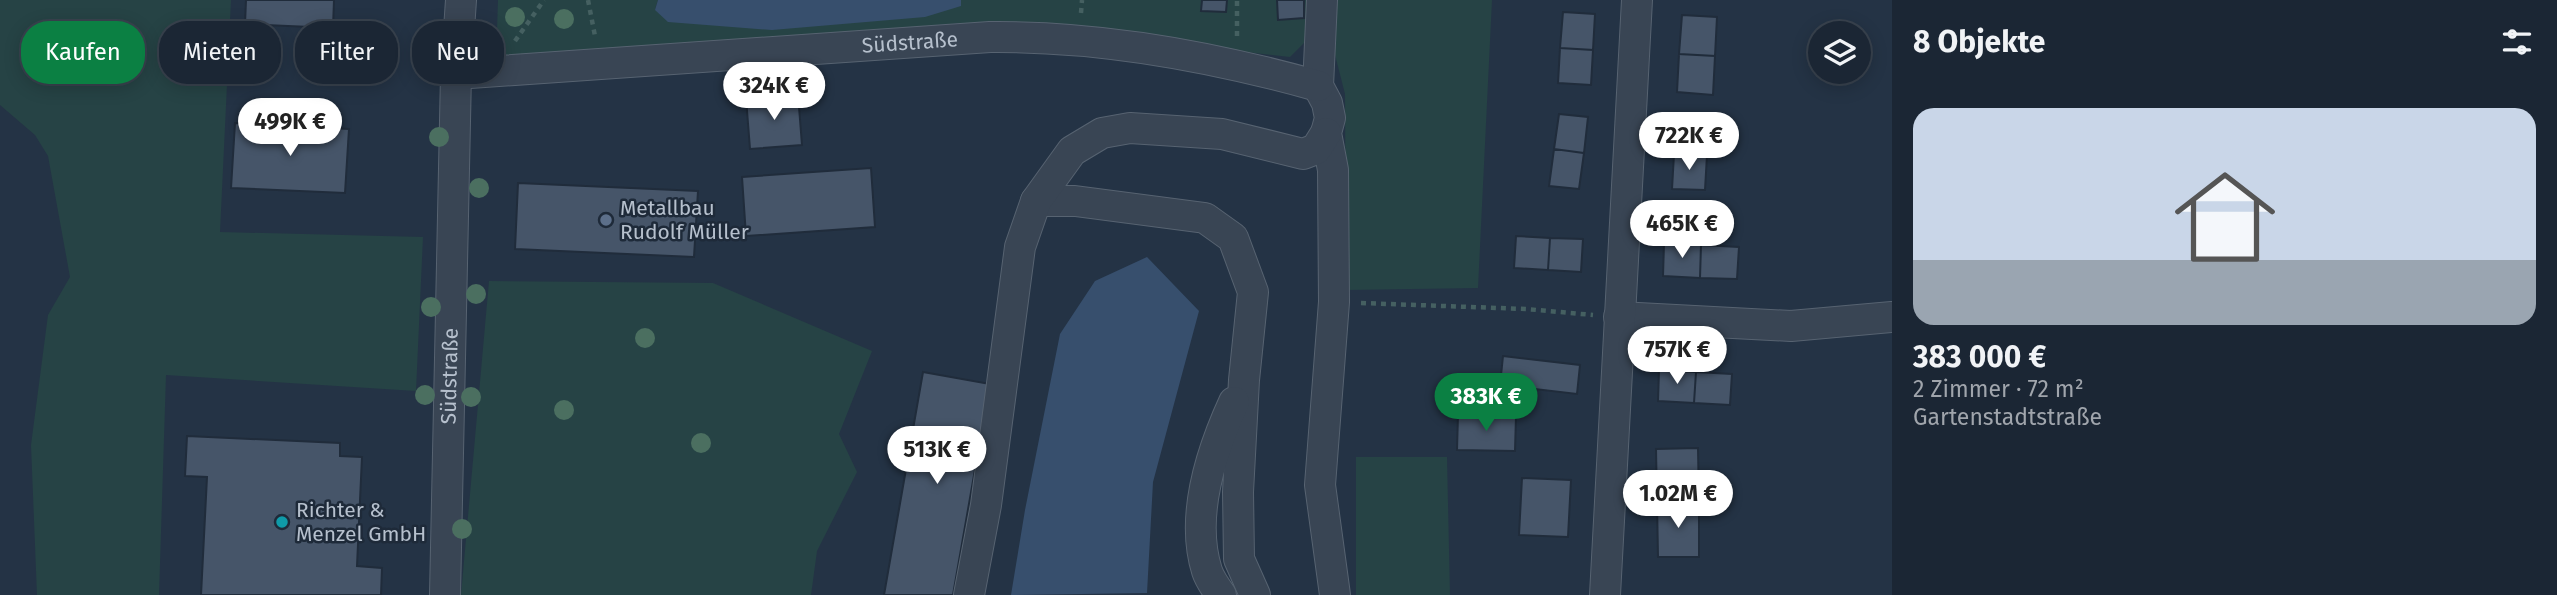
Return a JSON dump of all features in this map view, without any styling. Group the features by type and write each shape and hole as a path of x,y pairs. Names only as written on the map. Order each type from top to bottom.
{"street":[{"name":"Südstraße","path":"460,21 461,0"},
{"path":"969,595 986,505 1020,247 1036,201 1072,151 1102,133 1130,128 1222,134 1303,154 1316,149 1326,133 1330,118 1318,86 1322,0"},
{"path":"1605,595 1637,0"},
{"name":"Südstraße","path":"504,69 1022,36 1129,44 1237,65 1318,86"},
{"name":"Südstraße","path":"445,595 456,84"},
{"path":"1326,133 1333,170 1334,302 1320,485 1335,595"},
{"path":"1036,201 1075,201 1205,218 1233,239 1253,292 1244,380 1238,492 1239,559 1255,595"},
{"path":"1619,317 1791,326 1892,317"},
{"path":"1221,595 1208,573 1200,537 1206,486 1223,426 1244,380"}],"path":[{"path":"504,56 544,0"},
{"path":"588,0 600,64"},
{"path":"1237,0 1237,65"},
{"path":"1334,302 1526,309 1619,317"}],"green space":[{"path":"0,0 231,0 230,21 159,21 159,84 227,84 220,232 423,237 416,391 166,375 159,595 37,595 31,445 48,315 70,277 48,156 35,135 0,105"},
{"path":"498,0 658,0 655,10 960,6 961,0 1312,0 1312,35 1290,57 993,23 962,23 504,59 504,21 497,21"},
{"path":"1334,0 1492,0 1478,288 1346,290 1345,94 1332,43"},
{"path":"489,281 713,283 872,351 839,434 857,472 817,551 811,595 461,595"},
{"path":"1356,457 1447,457 1450,595 1356,595"}],"water":[{"path":"658,0 961,0 961,6 925,17 772,30 668,22 655,10"},
{"path":"1147,257 1199,311 1153,482 1147,593 1011,595 1060,334 1095,281"}],"building":[{"path":"246,0 334,0 333,21 295,21 295,26 281,26 281,21 245,21"},
{"path":"1202,0 1227,0 1226,12 1201,11"},
{"path":"1277,0 1304,0 1304,18 1278,20"},
{"path":"1563,12 1595,14 1593,50 1560,48"},
{"path":"1682,15 1717,17 1715,56 1679,54"},
{"path":"1560,48 1593,50 1591,85 1558,83"},
{"path":"1679,54 1715,56 1713,95 1677,92"},
{"path":"798,94 802,145 750,149 746,98"},
{"path":"1559,114 1588,117 1584,153 1554,149"},
{"path":"1675,118 1708,119 1707,155 1674,154"},
{"path":"235,123 349,129 345,193 231,188"},
{"path":"1554,149 1584,153 1579,189 1549,186"},
{"path":"1674,154 1707,155 1705,190 1672,189"},
{"path":"871,168 875,227 746,236 742,177"},
{"name":"Metallbau Rudolf Müller","path":"518,183 698,191 694,257 515,249"},
{"path":"1516,236 1550,238 1548,270 1514,268"},
{"path":"1550,238 1583,239 1581,272 1548,270"},
{"path":"1664,243 1701,245 1700,278 1663,276"},
{"path":"1701,245 1739,247 1737,279 1700,278"},
{"path":"1503,356 1580,365 1577,394 1500,385"},
{"path":"1659,370 1696,372 1694,403 1658,401"},
{"path":"923,372 990,384 953,595 884,595"},
{"path":"1696,372 1732,374 1730,405 1694,403"},
{"path":"1458,414 1516,416 1515,451 1457,450"},
{"name":"Richter & Menzel GmbH","path":"187,436 340,443 340,456 362,457 357,566 382,568 381,595 201,595 207,477 185,476"},
{"path":"1698,448 1699,502 1657,503 1656,449"},
{"path":"1522,478 1571,480 1568,537 1519,535"},
{"path":"1699,502 1699,557 1658,557 1657,503"}],"place":[{"name":"Metallbau Rudolf Müller","path":"606,220"},
{"name":"Richter & Menzel GmbH","path":"282,522"}]}
